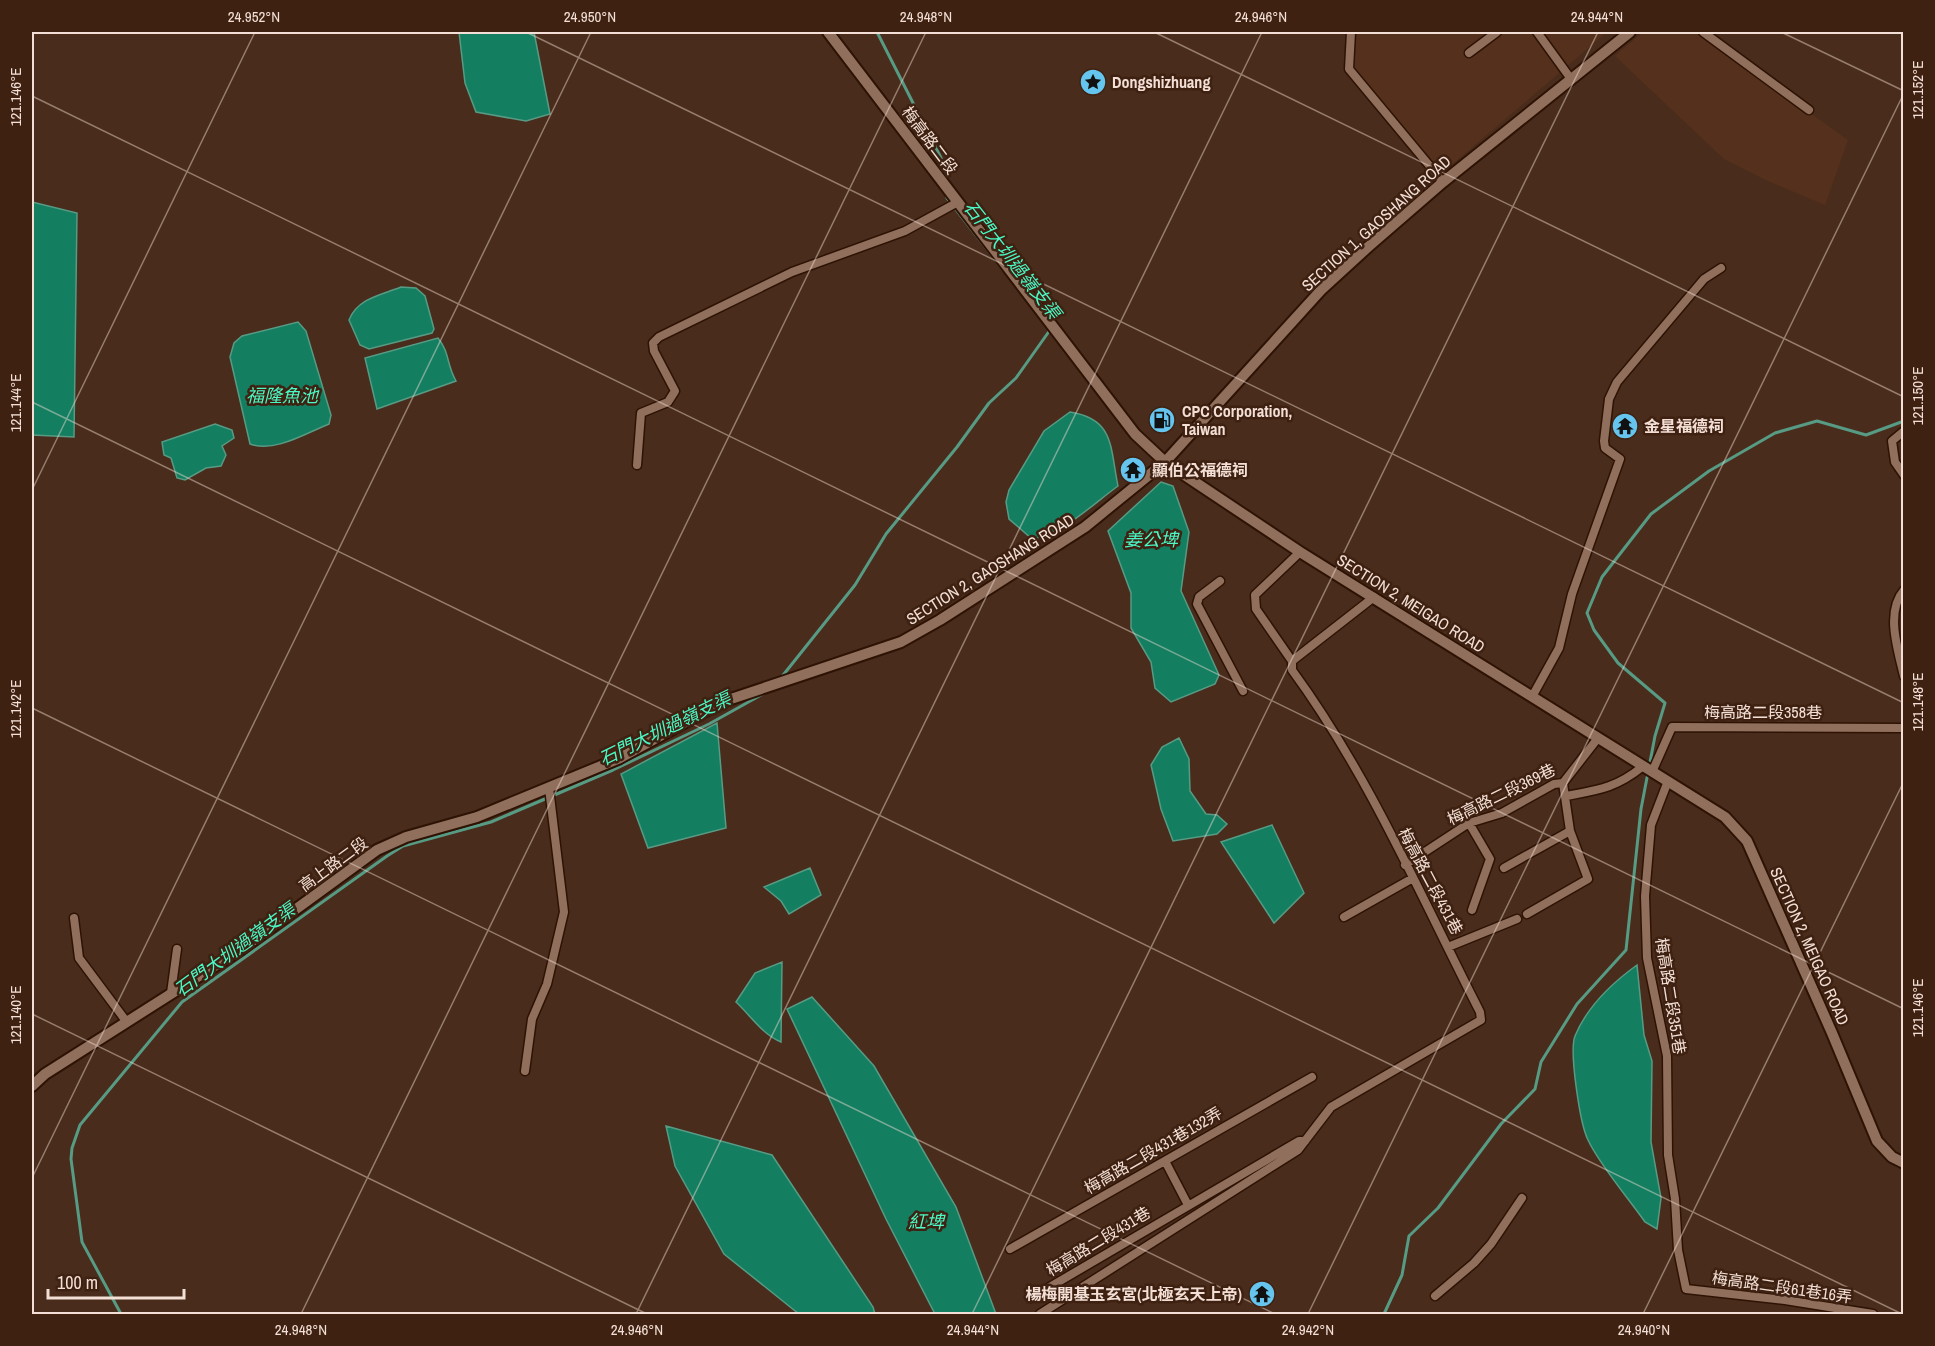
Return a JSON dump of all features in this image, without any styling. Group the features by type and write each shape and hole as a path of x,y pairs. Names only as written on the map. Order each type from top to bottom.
{"street":[{"name":"梅高路二段","path":"828,32 1135,434 1165,462"},
{"path":"1351,32 1349,69 1443,182"},
{"path":"1469,53 1497,32"},
{"path":"1537,32 1571,79"},
{"name":"SECTION 1, GAOSHANG ROAD","path":"1165,462 1322,289 1443,182 1630,32"},
{"path":"1703,32 1809,110"},
{"path":"637,465 641,412 668,402 675,391 654,351 653,344 659,336 792,272 904,231 958,202"},
{"path":"1533,695 1559,648 1575,585 1620,459 1605,448 1609,399 1617,382 1697,288 1721,268"},
{"path":"1904,431 1892,441 1895,462 1904,475"},
{"name":"SECTION 2, MEIGAO ROAD","path":"1165,462 1300,552 1533,695 1725,817 1747,841 1842,1054 1877,1141 1892,1157 1904,1163"},
{"name":"SECTION 2, GAOSHANG ROAD","path":"549,789 618,759 722,702 901,642 940,620 1085,527 1165,462"},
{"name":"梅高路二段431巷","path":"1040,1314 1298,1150 1331,1107 1479,1024 1480,1012 1413,878 1338,741 1292,670 1292,661 1256,609 1255,595 1300,552"},
{"path":"1220,581 1199,597 1197,604 1244,691"},
{"path":"1904,590 1896,601 1895,614 1895,637 1904,676"},
{"path":"1292,661 1374,597"},
{"name":"梅高路二段358巷","path":"1647,769 1672,727 1904,728"},
{"name":"梅高路二段369巷","path":"1405,864 1469,823 1502,813 1554,784 1563,783 1598,738"},
{"path":"1566,796 1609,788 1647,769"},
{"name":"梅高路二段351巷","path":"1668,781 1652,825 1645,896 1647,958 1667,1056 1668,1155 1676,1199 1678,1250 1686,1289"},
{"path":"1527,914 1588,879 1570,831 1563,783"},
{"path":"525,1071 532,1019 547,984 564,912 549,789"},
{"name":"高上路二段","path":"32,1086 45,1074 126,1021 240,950 377,850 406,837 477,817 549,789"},
{"path":"1469,823 1490,859 1472,910"},
{"path":"1504,868 1570,831"},
{"path":"1344,918 1413,878"},
{"path":"74,918 79,958 126,1021"},
{"path":"1448,947 1517,920"},
{"path":"171,993 177,949"},
{"name":"梅高路二段431巷132弄","path":"1010,1249 1311,1077"},
{"name":"梅高路二段431巷","path":"1030,1298 1299,1141 1305,1141"},
{"path":"1165,1161 1188,1205"},
{"path":"1435,1296 1485,1250 1522,1197"},
{"name":"梅高路二段61巷16弄","path":"1686,1289 1785,1300 1873,1314"}],"shaded area":[{"path":"1357,32 1607,32 1442,173 1353,68"},
{"path":"1643,32 1697,32 1848,140 1825,205 1724,159 1615,56"}],"water":[{"path":"459,32 534,32 550,114 526,121 476,112 465,83"},
{"path":"32,202 77,213 74,437 32,435"},
{"path":"401,287 416,288 425,296 434,329 432,333 369,349 360,345 349,320 353,313 371,298"},
{"name":"福隆魚池","path":"298,322 306,331 331,415 329,424 280,444 260,446 250,444 230,357 234,343 242,336"},
{"path":"438,338 456,381 377,409 365,358"},
{"name":"姜公埤","path":"1070,412 1085,416 1103,428 1111,448 1118,486 1066,525 1032,539 1009,519 1006,502 1009,490 1044,431"},
{"path":"215,424 232,430 234,438 222,446 226,455 221,466 206,468 185,480 177,478 171,458 164,455 162,442"},
{"name":"姜公埤","path":"1161,482 1173,486 1189,532 1181,591 1219,675 1215,684 1171,702 1155,688 1151,662 1131,628 1131,593 1108,531"},
{"path":"717,723 726,828 648,848 621,774"},
{"path":"1179,738 1189,759 1190,791 1206,814 1217,815 1227,824 1217,834 1173,841 1161,809 1151,765 1162,747"},
{"path":"1272,825 1304,893 1274,923 1221,842"},
{"path":"810,868 821,895 789,914 781,901 764,887"},
{"path":"782,962 781,1042 762,1030 736,1002 755,973"},
{"path":"1637,965 1644,1035 1652,1061 1651,1142 1661,1198 1657,1229 1645,1222 1588,1140 1574,1071 1575,1036 1580,1025 1601,996"},
{"name":"紅埤","path":"812,997 874,1066 956,1207 996,1314 935,1314 886,1219 787,1009"},
{"path":"666,1126 772,1155 873,1307 875,1314 799,1314 724,1254 675,1166"}],"waterway":[{"name":"石門大圳過嶺支渠","path":"877,32 941,158 944,176"},
{"name":"石門大圳過嶺支渠","path":"946,192 947,198 1004,271"},
{"name":"石門大圳過嶺支渠","path":"780,679 855,585 886,534 957,447 989,403 1016,378 1050,330"},
{"path":"1384,1314 1402,1275 1409,1236 1438,1208 1501,1124 1535,1089 1541,1062 1577,1004 1626,950 1641,809 1655,736 1665,703 1618,663 1594,630 1587,613 1602,577 1651,514 1709,471 1775,433 1817,421 1866,435 1904,421"},
{"name":"石門大圳過嶺支渠","path":"121,1314 82,1242 71,1159 72,1148 80,1125 182,1002 403,846 491,822 613,770 709,724 770,690"}],"place":[{"name":"Dongshizhuang","path":"1093,82"},
{"name":"CPC Corporation, Taiwan","path":"1162,420"},
{"name":"金星福德祠","path":"1625,426"},
{"name":"顯伯公福德祠","path":"1133,470"},
{"name":"楊梅開基玉玄宮(北極玄天上帝)","path":"1262,1294"}]}
